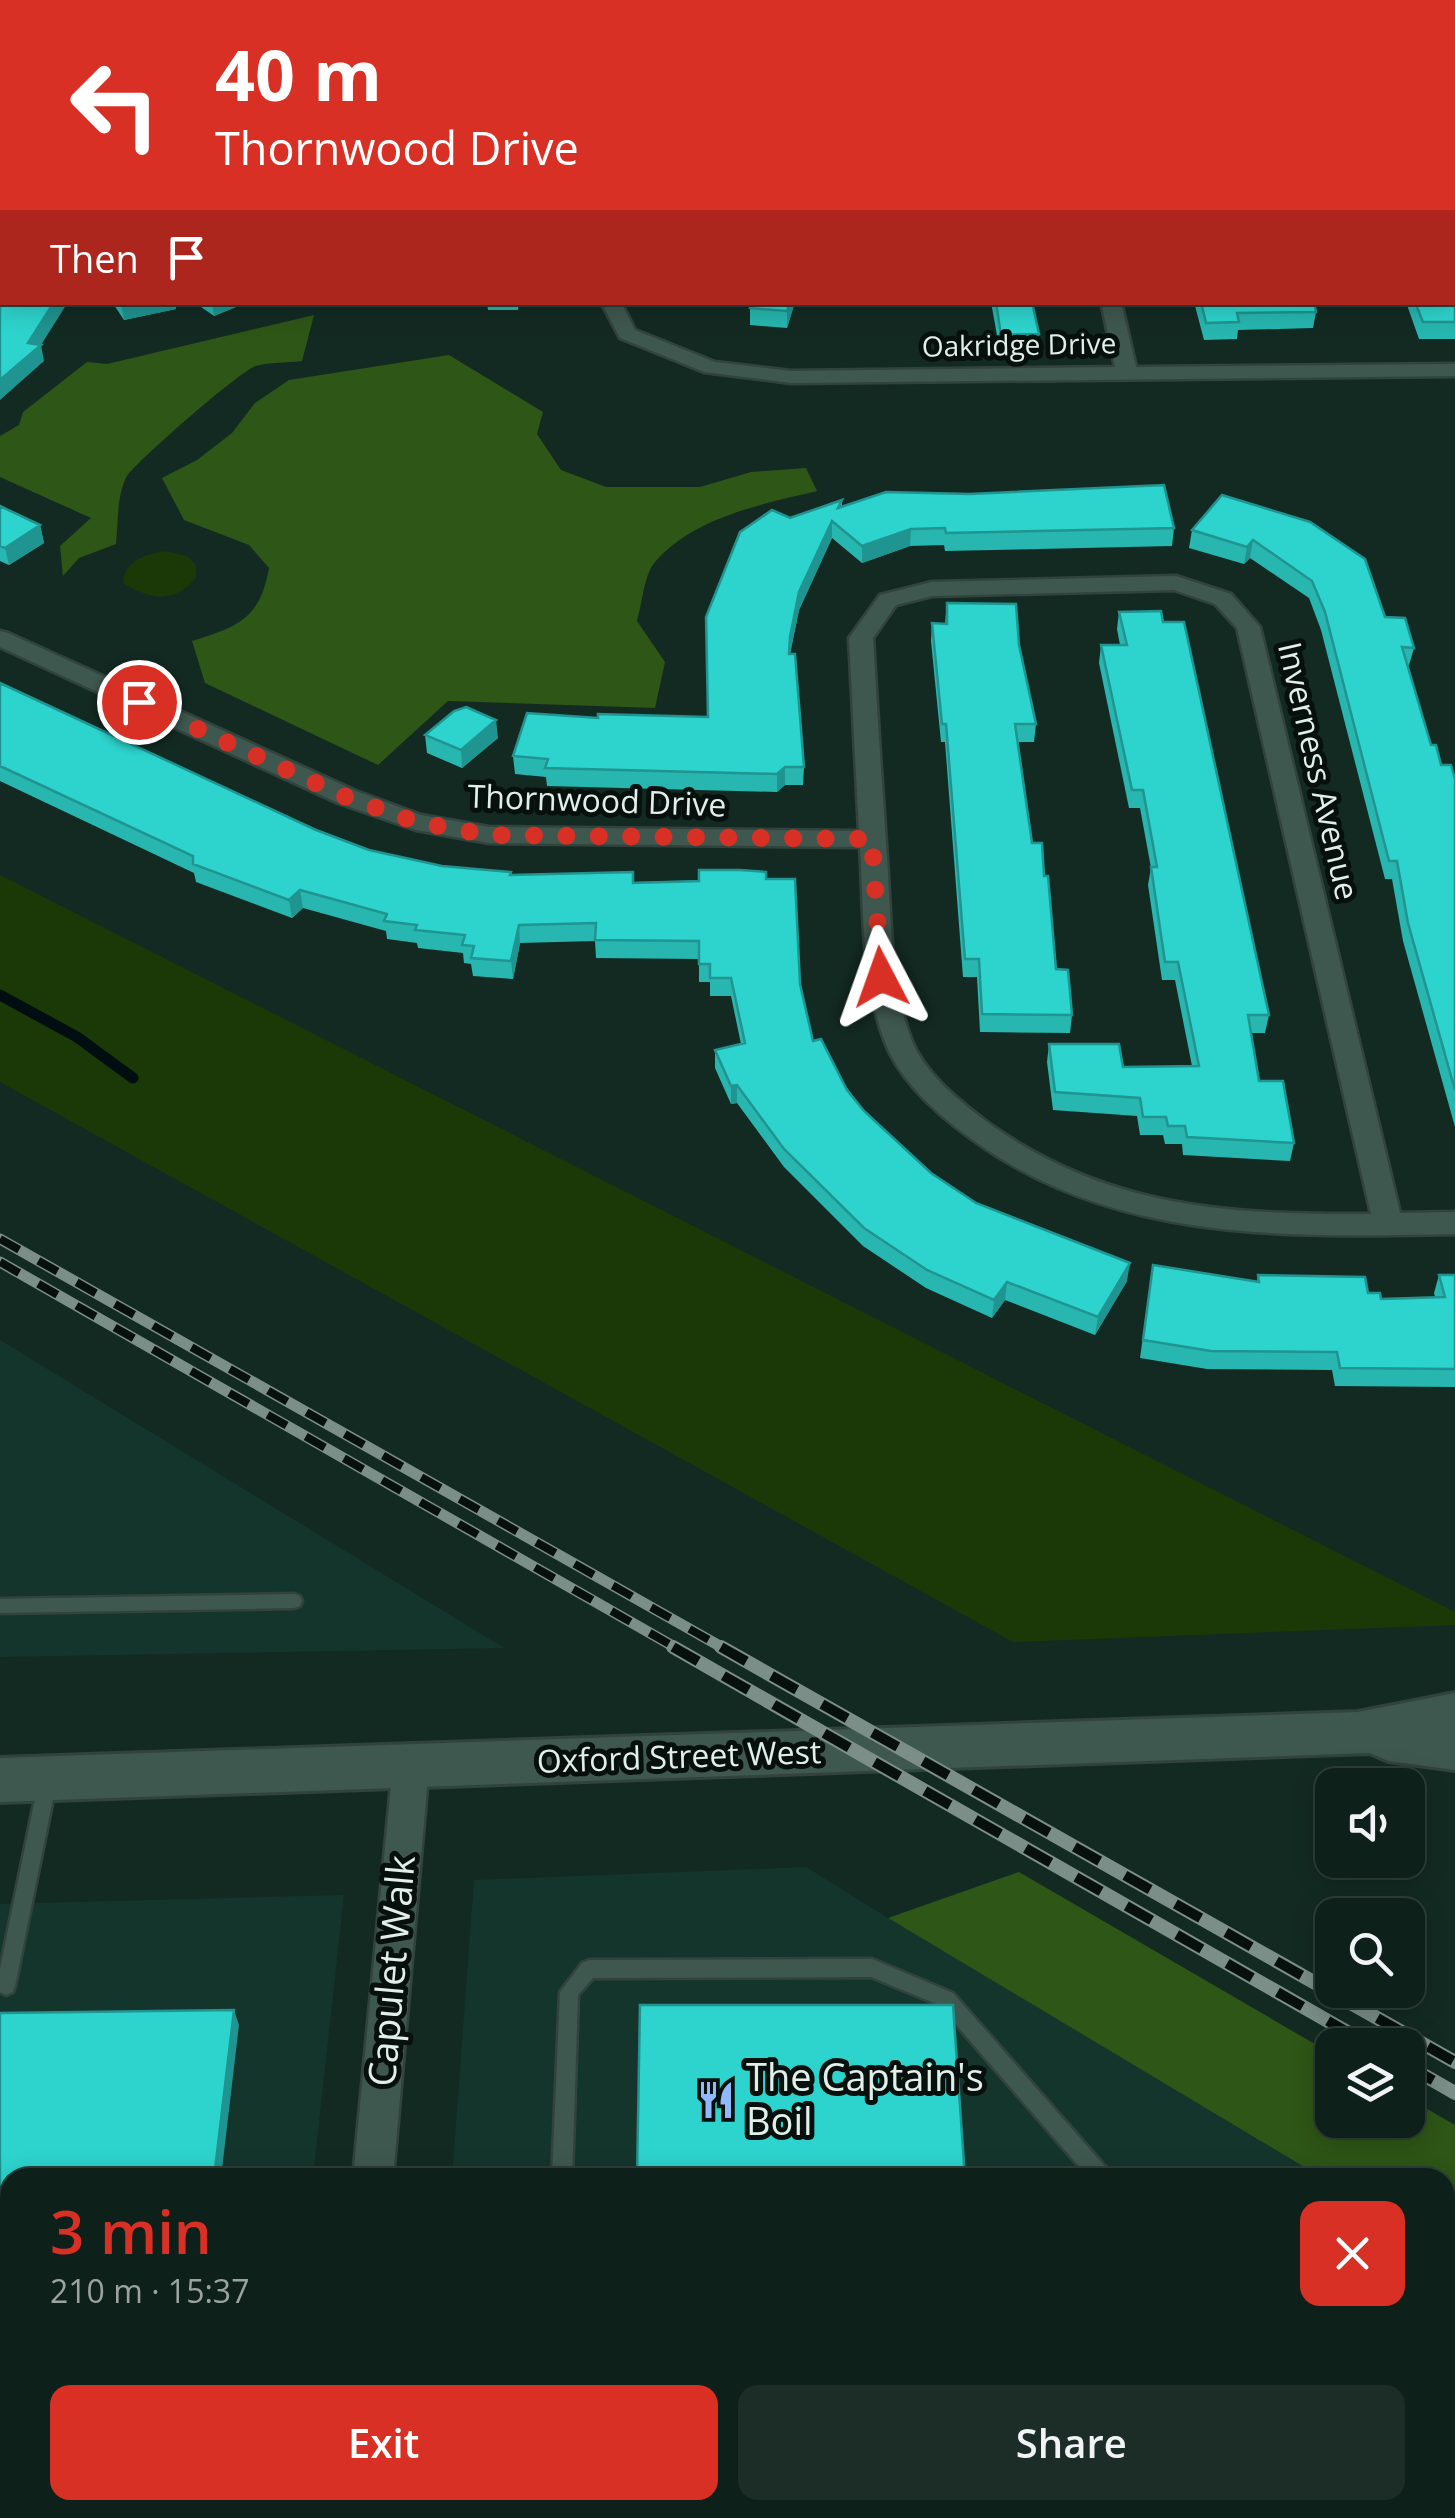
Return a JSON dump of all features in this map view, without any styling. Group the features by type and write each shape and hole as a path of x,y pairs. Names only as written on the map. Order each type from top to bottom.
{"main road":[{"name":"Oxford Street West","path":"24,1779 1358,1734 1455,1714"},
{"name":"Oxford Street West","path":"1358,1734 1455,1748"}],"street":[{"name":"Oakridge Drive","path":"612,305 628,334 710,368 791,376 1455,370"},
{"path":"1113,305 1126,370"},
{"name":"Inverness Avenue","path":"1388,1224 1248,627 1222,599 1176,583 932,589 888,600 861,638 881,977 899,1043 937,1096 996,1148 1066,1185 1158,1214 1228,1224 1388,1224 1455,1224"},
{"name":"Thornwood Drive","path":"0,638 346,797 416,822 489,835 872,839"},
{"name":"Capulet Walk","path":"374,2168 412,1765"}],"lane":[{"path":"0,1606 294,1602"},
{"path":"6,1986 24,1779"},
{"path":"562,2168 569,1992 589,1969 872,1968 946,1998 1093,2168"}],"shaded area":[{"path":"0,1340 504,1648 0,1657"},
{"path":"806,1867 1306,2168 453,2168 474,1880"},
{"path":"344,1895 314,2168 0,2168 0,1904"}],"green space":[{"path":"314,315 302,361 261,365 247,371 135,467 121,491 116,544 79,558 63,576 60,546 91,518 0,477 0,436 19,425 23,412 87,362 107,364"},
{"path":"449,355 543,412 537,434 561,470 606,487 700,487 751,472 806,468 817,491 752,507 709,523 671,547 651,567 637,621 665,662 655,708 448,701 378,765 205,683 192,641 234,625 253,610 269,568 249,545 184,520 162,478 197,460 232,433 255,403 289,380"},
{"path":"165,551 187,556 196,565 196,578 187,586 162,597 123,583 132,563"},
{"path":"0,875 1455,1612 1455,1625 1013,1642 0,1082"},
{"path":"1019,1872 1315,2044 1315,2138 1425,2138 1425,2108 1455,2125 1455,2168 1306,2168 888,1918"}],"building":[{"path":"0,305 52,305 28,343 41,345 0,380"},
{"path":"751,305 789,305 787,311 750,308"},
{"path":"996,305 1033,305 1039,334 1001,335"},
{"path":"1202,305 1315,305 1316,312 1237,313 1239,322 1206,323"},
{"path":"1416,305 1455,305 1455,322 1423,322"},
{"path":"1164,485 1174,528 946,533 945,528 911,529 862,546 832,521 799,592 790,637 789,654 795,654 804,767 785,767 777,774 545,768 548,759 513,756 527,713 598,718 598,714 708,717 706,617 740,532 772,510 790,518 842,500 838,508 886,492 970,494"},
{"path":"1222,495 1310,522 1365,559 1385,617 1405,618 1414,648 1402,647 1431,745 1436,745 1441,765 1451,765 1455,779 1455,1090 1408,923 1397,861 1389,861 1325,612 1312,581 1253,540 1247,547 1192,530"},
{"path":"0,506 40,525 5,548 0,546"},
{"path":"947,603 1016,604 1019,645 1036,724 1015,724 1032,843 1042,843 1044,876 1048,876 1056,969 1068,970 1072,1015 982,1014 979,959 965,959 946,724 942,724 932,623 947,624"},
{"path":"1161,611 1163,622 1184,622 1269,1015 1248,1015 1259,1081 1283,1081 1294,1143 1187,1137 1185,1126 1168,1126 1166,1117 1143,1117 1140,1098 1055,1092 1049,1044 1119,1044 1123,1067 1199,1066 1178,962 1165,962 1151,867 1157,867 1143,790 1132,790 1101,645 1127,645 1119,612"},
{"path":"0,683 316,830 369,850 442,866 511,872 510,875 633,872 633,883 699,881 699,870 740,870 766,872 766,879 795,879 800,984 813,1041 821,1039 847,1090 864,1111 931,1173 976,1203 1130,1263 1098,1317 1007,1282 994,1300 927,1270 864,1228 784,1149 737,1085 731,1086 715,1050 745,1043 731,978 710,978 710,964 699,964 699,941 595,940 596,923 519,925 511,961 471,958 474,946 462,945 465,935 415,930 417,925 384,921 387,914 300,890 289,900 193,864 193,856 0,766"},
{"path":"466,707 496,720 461,750 425,735 454,711"},
{"path":"1153,1265 1259,1282 1258,1275 1365,1277 1368,1293 1380,1293 1381,1299 1445,1297 1439,1275 1455,1275 1455,1369 1340,1368 1337,1352 1211,1351 1143,1340"},
{"path":"640,2005 953,2005 964,2168 637,2168"},
{"path":"234,2010 215,2168 0,2168 0,2013"}],"waterway":[{"path":"0,995 77,1037 133,1078"}],"railway":[{"path":"0,1239 725,1649"},
{"path":"0,1262 678,1649"},
{"path":"673,1647 1340,2028"},
{"path":"721,1647 1455,2062"},
{"path":"1425,2076 1455,2093"}],"place":[{"name":"The Captain's Boil","path":"716,2100"}],"route":[{"path":"139,702 346,797 416,822 489,835 872,839 881,977"}]}
